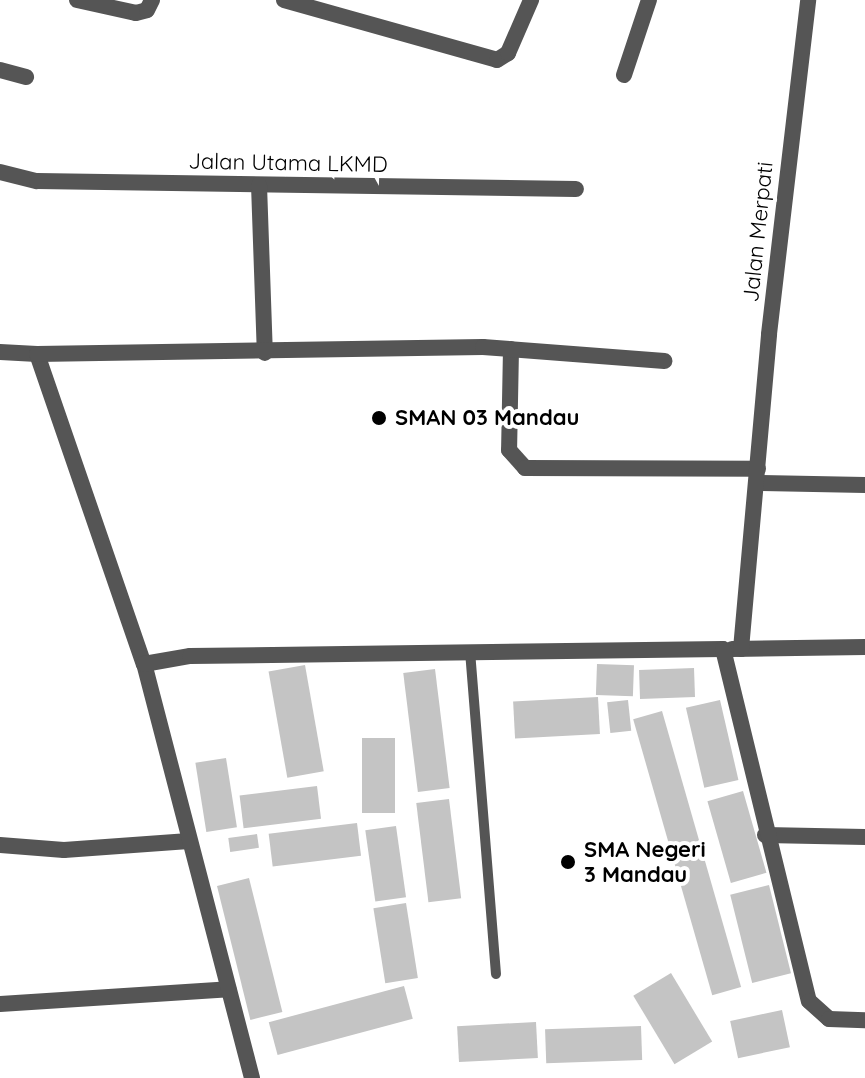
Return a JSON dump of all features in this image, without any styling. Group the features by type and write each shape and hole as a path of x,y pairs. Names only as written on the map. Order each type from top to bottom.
{"street":[{"path":"77,0 147,6"},
{"path":"284,0 497,60 508,53 531,0"},
{"path":"624,75 649,0"},
{"name":"Jalan Merpati","path":"741,649 808,0"},
{"path":"0,70 26,77"},
{"name":"Jalan Utama LKMD","path":"0,172 37,181 576,189"},
{"path":"259,185 265,353"},
{"path":"511,349 509,450 525,468 758,476 865,485"},
{"path":"0,352 265,353 511,349 664,361"},
{"path":"37,354 144,664 252,1078 266,1078"},
{"path":"144,664 190,656 865,647"},
{"path":"723,649 765,835 809,1001 829,1019 865,1020"},
{"path":"765,835 865,837"},
{"path":"0,845 64,850 189,841"},
{"path":"0,1004 229,989"}],"lane":[{"path":"470,651 496,974"}],"building":[{"path":"597,664 634,665 633,696 596,695"},
{"path":"305,665 324,771 287,778 269,671"},
{"path":"694,668 695,697 640,699 639,670"},
{"path":"435,669 450,788 418,792 403,673"},
{"path":"598,697 600,734 515,738 513,701"},
{"path":"628,700 631,731 610,733 607,702"},
{"path":"720,700 738,780 704,788 686,708"},
{"path":"662,711 741,987 712,995 633,719"},
{"path":"362,738 395,738 395,813 362,813"},
{"path":"226,758 237,827 206,832 195,763"},
{"path":"317,786 321,819 244,828 240,796"},
{"path":"743,791 766,873 731,883 707,801"},
{"path":"449,799 461,898 428,902 416,803"},
{"path":"357,823 361,856 273,867 269,834"},
{"path":"396,826 406,897 375,902 365,830"},
{"path":"257,834 259,848 230,852 228,838"},
{"path":"249,878 282,1012 250,1020 217,886"},
{"path":"769,885 791,973 752,983 730,895"},
{"path":"406,903 418,978 385,983 373,908"},
{"path":"671,973 712,1042 674,1064 633,996"},
{"path":"404,986 413,1019 278,1055 269,1022"},
{"path":"782,1010 790,1047 738,1058 730,1021"},
{"path":"536,1022 538,1058 459,1062 457,1026"},
{"path":"641,1026 642,1060 546,1063 545,1029"}],"place":[{"name":"SMAN 03 Mandau","path":"379,418"},
{"name":"SMA Negeri 3 Mandau","path":"568,862"}]}
